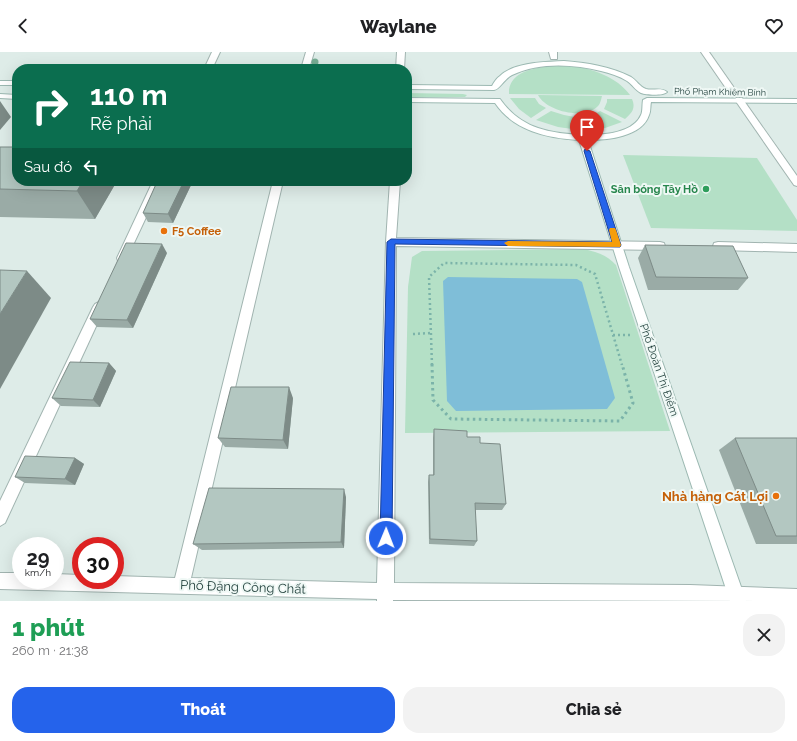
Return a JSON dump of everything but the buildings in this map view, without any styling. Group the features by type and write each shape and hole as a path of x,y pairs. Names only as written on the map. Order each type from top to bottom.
{"street":[{"path":"210,64 216,52"},
{"path":"306,64 310,52"},
{"path":"400,64 401,52"},
{"path":"705,52 733,92"},
{"path":"412,87 494,88 498,76 512,65 554,54"},
{"name":"Phố Phạm Khiêm Bính","path":"554,54 604,65 629,77 643,91 797,93"},
{"path":"0,83 12,83"},
{"path":"0,96 12,96"},
{"path":"412,100 497,101 508,114 531,128 555,135 583,139"},
{"name":"Phố Phạm Khiêm Bính","path":"583,139 612,136 632,129 639,124 647,113 648,100 797,101"},
{"path":"739,100 797,183"},
{"name":"Phố Đoàn Thị Điểm","path":"583,139 617,245 737,598"},
{"path":"118,267 156,186"},
{"path":"180,585 277,186"},
{"path":"385,596 391,242 395,186"},
{"path":"391,242 672,246"},
{"path":"711,246 797,248"},
{"path":"0,518 104,296"},
{"name":"Phố Đặng Công Chất","path":"0,581 354,591 385,596 690,593 737,598 797,597"}],"path":[{"path":"444,264 576,265 595,274 633,403 620,421 451,420 434,400 431,333 429,276 444,264"},
{"path":"413,334 431,333"},
{"path":"613,335 632,335"}],"green space":[{"path":"570,65 595,71 611,78 624,88 630,95 509,94 511,85 515,78 523,73 542,67"},
{"path":"412,93 463,94 467,95 465,97 412,97"},
{"path":"538,95 602,96 599,105 591,111 574,113 556,109 542,101"},
{"path":"510,98 535,98 539,104 546,108 531,118 519,109"},
{"path":"607,99 632,99 634,105 633,110 625,119 604,109"},
{"path":"551,111 575,117 579,130 558,127 536,120"},
{"path":"600,111 622,122 605,128 585,130 582,116 594,115"},
{"name":"Sân bóng Tây Hồ","path":"623,155 757,158 797,220 797,231 651,228"},
{"path":"584,249 602,254 616,265 670,431 405,433 408,287 412,257 422,251"}],"water":[{"path":"448,277 577,279 582,282 615,398 607,409 456,411 447,401 443,281"}],"slow traffic":[{"path":"508,243 617,245 612,230"}],"place":[{"name":"Sân bóng Tây Hồ","path":"706,189"},
{"name":"F5 Coffee","path":"164,231"},
{"name":"Nhà hàng Cát Lợi","path":"776,496"}],"route":[{"path":"386,538 391,242 617,245 587,151"}]}
